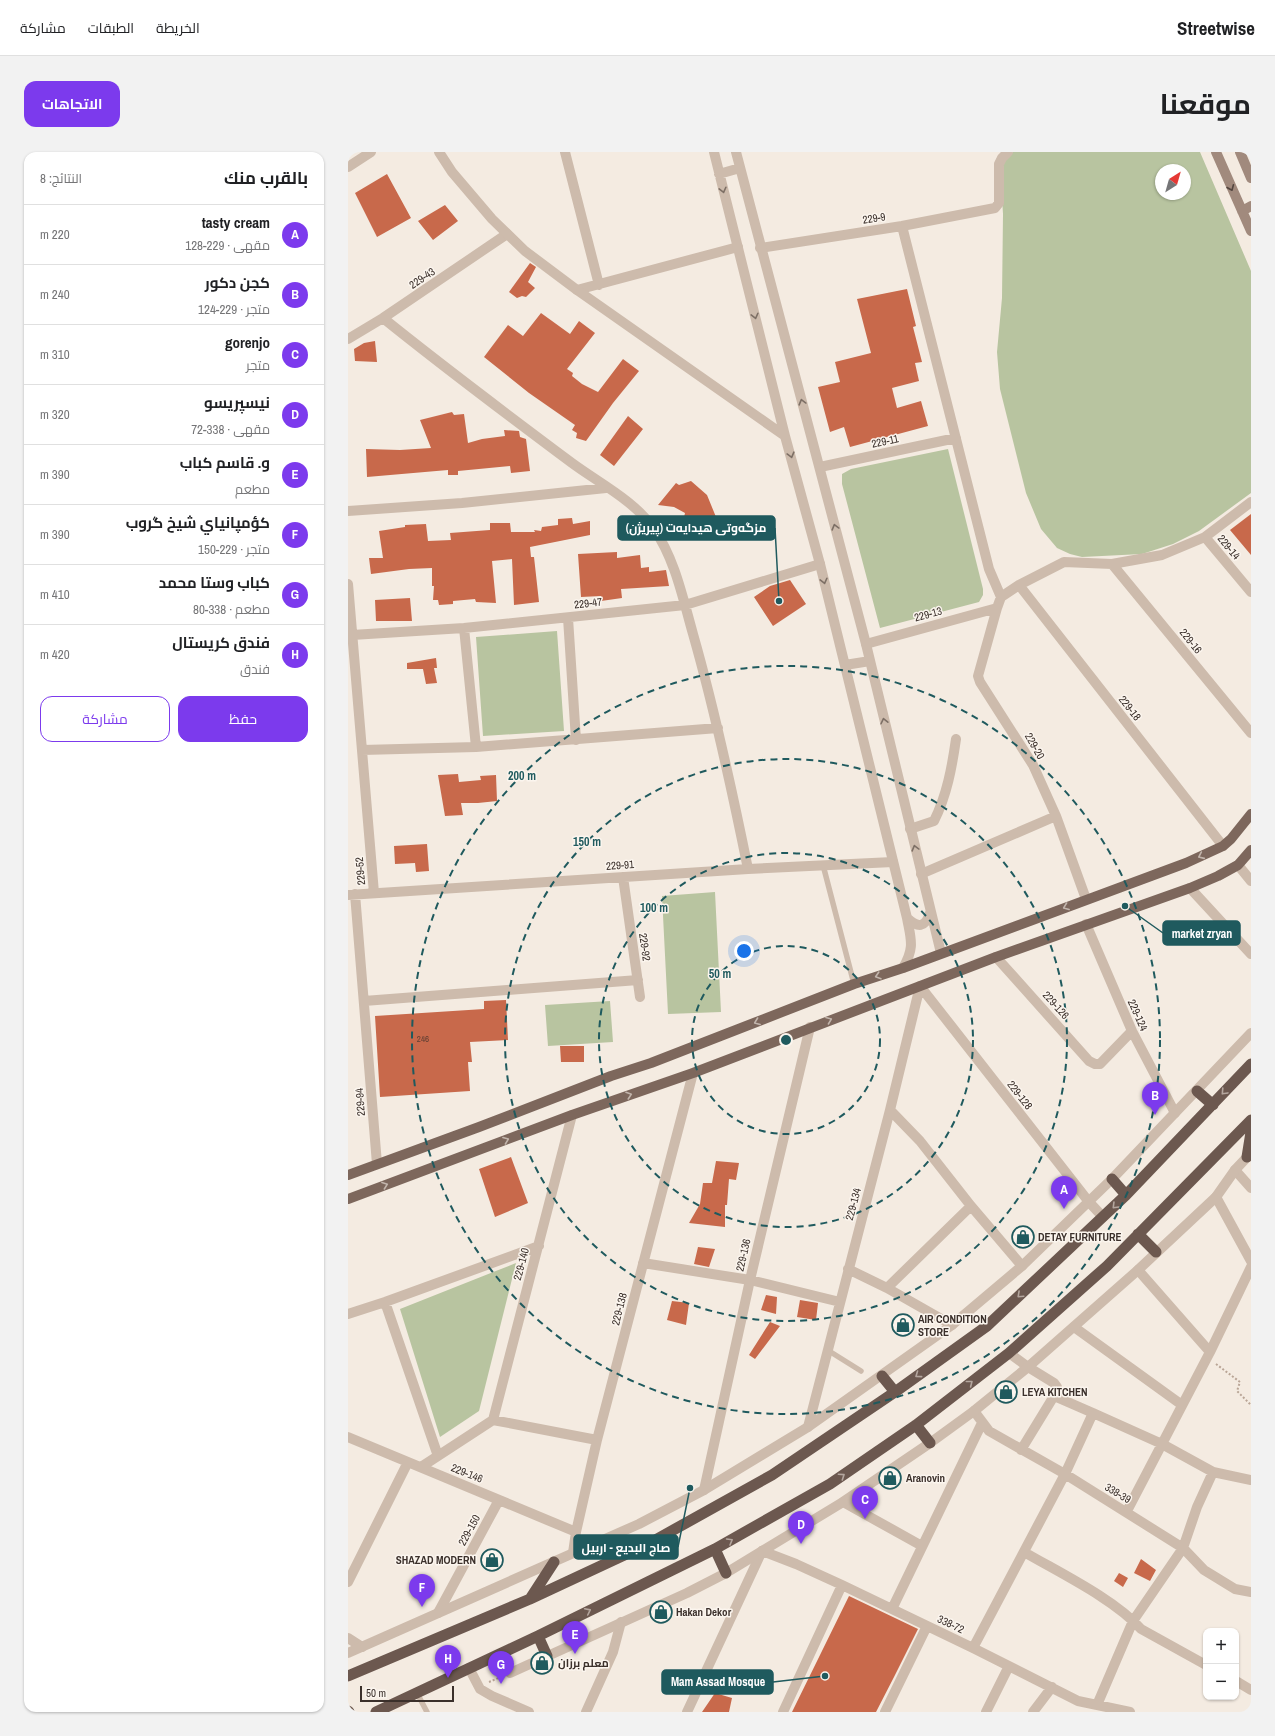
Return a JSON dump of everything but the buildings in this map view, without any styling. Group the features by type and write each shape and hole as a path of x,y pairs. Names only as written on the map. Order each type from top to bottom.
{"highway":[{"path":"348,1676 530,1599 650,1543 772,1476 895,1392 987,1326 1126,1195 1251,1064"},
{"path":"1197,1091 1213,1105"},
{"path":"376,1712 538,1636 715,1549 830,1484 916,1425 1009,1353 1107,1266 1251,1120"},
{"path":"1249,1155 1251,1132"},
{"path":"1112,1179 1126,1195"},
{"path":"1138,1234 1156,1252"},
{"path":"882,1376 895,1392"},
{"path":"916,1425 930,1443"},
{"path":"715,1549 726,1573"},
{"path":"530,1599 554,1562"},
{"path":"538,1636 547,1656"}],"main road":[{"path":"1216,152 1251,230"},
{"path":"1240,152 1251,178"},
{"path":"1242,211 1251,206"},
{"path":"348,1175 854,984 904,968 1186,863 1223,846 1231,839 1251,814"},
{"path":"348,1199 572,1115 693,1073 996,956 1190,888 1218,876 1238,865 1251,850"}],"street":[{"path":"348,166 371,152"},
{"path":"439,152 452,172 492,219 525,251 577,290 785,436"},
{"path":"565,152 599,285"},
{"path":"714,152 785,436 820,564 912,943 912,950 904,968"},
{"path":"736,152 760,248 820,467 866,644 930,913 941,953"},
{"name":"229-9","path":"760,248 902,226 998,207 999,164 1008,152"},
{"path":"719,174 740,168"},
{"path":"902,226 989,569 1001,597 1019,585 1064,562 1112,564 1162,555 1205,537 1251,502"},
{"name":"229-43","path":"348,339 384,318 507,234"},
{"path":"577,290 738,247"},
{"path":"384,318 425,351 642,515 654,529 666,550 685,605 718,728 748,869"},
{"name":"229-11","path":"820,467 956,438"},
{"path":"348,511 462,503 606,488"},
{"name":"229-14","path":"1205,537 1251,592"},
{"name":"229-47","path":"352,635 464,628 685,605 820,564"},
{"name":"229-16","path":"1112,564 1251,733"},
{"name":"229-52","path":"348,584 374,893"},
{"name":"229-18","path":"1019,585 1223,846"},
{"name":"229-20","path":"1001,597 978,676 980,682 1033,765 1056,816 1086,899"},
{"name":"229-13","path":"866,644 997,608"},
{"path":"568,618 576,740"},
{"path":"464,628 476,747"},
{"path":"845,665 870,661"},
{"path":"362,750 476,747 718,728"},
{"path":"910,829 934,821 943,803 951,772 956,739"},
{"path":"921,874 1056,816"},
{"name":"229-91","path":"352,895 748,869 893,862"},
{"path":"1238,865 1251,880"},
{"name":"229-92","path":"623,877 640,997"},
{"path":"1190,888 1251,954"},
{"name":"229-94","path":"352,895 364,1001 376,1164"},
{"path":"906,918 916,924 922,925 926,922 930,913"},
{"name":"229-124","path":"1086,924 1132,1031 1175,1114"},
{"name":"229-126","path":"996,956 1090,1061 1095,1064 1100,1064 1132,1031"},
{"path":"364,1001 638,980"},
{"name":"229-134","path":"808,1427 829,1351 848,1269 890,1110 920,986"},
{"name":"229-128","path":"920,986 1089,1202 1103,1217"},
{"name":"229-136","path":"704,1490 750,1280 810,1027"},
{"path":"348,1653 639,1524 704,1490 808,1427 952,1325 1022,1266 1112,1179 1251,1033"},
{"name":"229-138","path":"573,1553 576,1532 597,1440 693,1073"},
{"path":"890,1110 920,1141 971,1206 1022,1266"},
{"name":"229-140","path":"493,1420 572,1115"},
{"path":"510,1673 687,1593 726,1573 843,1502 930,1443 974,1412 1074,1328 1216,1197 1235,1170 1249,1155"},
{"path":"1235,1170 1251,1188"},
{"path":"1216,1197 1251,1261"},
{"path":"887,1288 971,1206"},
{"path":"348,1314 539,1246"},
{"path":"643,1263 750,1280 840,1302"},
{"path":"1127,1512 1210,1352 1251,1267"},
{"path":"848,1269 887,1288 952,1325"},
{"path":"1138,1270 1210,1352"},
{"path":"385,1302 438,1456"},
{"path":"1074,1328 1182,1405"},
{"path":"1009,1353 1054,1383 1057,1387 1057,1391 1021,1450"},
{"path":"1054,1396 1162,1444 1213,1472 1251,1480"},
{"name":"338-39","path":"974,1412 989,1431 1065,1474 1184,1548 1204,1570 1236,1589 1251,1592"},
{"path":"973,1648 1065,1474 1093,1413"},
{"path":"421,1467 493,1420 597,1440"},
{"path":"892,1609 982,1423"},
{"name":"229-146","path":"348,1437 576,1532"},
{"path":"348,1582 408,1462"},
{"path":"1102,1708 1133,1621 1184,1548 1197,1507 1213,1472"},
{"name":"229-150","path":"438,1613 499,1500"},
{"path":"843,1502 922,1546"},
{"path":"687,1712 762,1551"},
{"name":"338-72","path":"762,1551 796,1564 842,1585 973,1648 1078,1701 1102,1708 1130,1712"},
{"path":"1024,1552 1107,1602 1133,1621 1141,1629 1204,1664"},
{"path":"783,1712 842,1585"},
{"path":"586,1712 613,1652 622,1622"},
{"path":"884,1712 927,1626"},
{"path":"348,1638 362,1647"},
{"path":"986,1712 1009,1666"},
{"path":"469,1668 479,1687 516,1710 529,1712"},
{"path":"1239,1683 1251,1690"},
{"path":"1033,1712 1052,1687"}],"lane":[{"path":"823,865 854,984"},
{"path":"829,1351 861,1371"},
{"path":"417,1693 427,1712"}],"path":[{"path":"1210,1352 1210,1358 1213,1362 1240,1382 1237,1391 1251,1405"},
{"path":"479,1687 510,1673"}],"green space":[{"path":"1013,152 1200,152 1251,271 1251,493 1199,531 1173,544 1142,554 1082,557 1070,554 1057,548 1041,529 1026,493 1000,389 997,352 1002,298 1003,214 1000,166"},
{"path":"948,449 983,589 983,595 979,602 880,628 842,484 842,474 851,469"},
{"path":"557,631 564,731 483,736 476,637"},
{"path":"715,892 721,1012 668,1014 662,896"},
{"path":"610,1001 613,1042 548,1046 545,1005"},
{"path":"516,1263 479,1411 440,1437 400,1309"}],"place":[{"name":"مزگه‌وتی هیدایه‌ت (پیریژن)","path":"779,601"},
{"name":"market zryan","path":"1125,906"},
{"name":"كجن دكور","path":"1155,1115"},
{"name":"tasty cream","path":"1064,1209"},
{"name":"DETAY FURNITURE","path":"1023,1237"},
{"name":"AIR CONDITION STORE","path":"903,1325"},
{"name":"LEYA KITCHEN","path":"1006,1392"},
{"name":"Aranovin","path":"890,1478"},
{"name":"صاج البديع - اربيل","path":"690,1488"},
{"name":"gorenjo","path":"865,1519"},
{"name":"نيسپريسو","path":"801,1544"},
{"name":"SHAZAD MODERN","path":"492,1560"},
{"name":"كؤمپانياي شيخ گروب","path":"422,1607"},
{"name":"Hakan Dekor","path":"661,1612"},
{"name":"و. قاسم كباب","path":"575,1654"},
{"name":"معلم برزان","path":"542,1663"},
{"name":"Mam Assad Mosque","path":"825,1676"},
{"name":"فندق كريستال","path":"448,1678"},
{"name":"كباب وستا محمد","path":"501,1684"}]}
